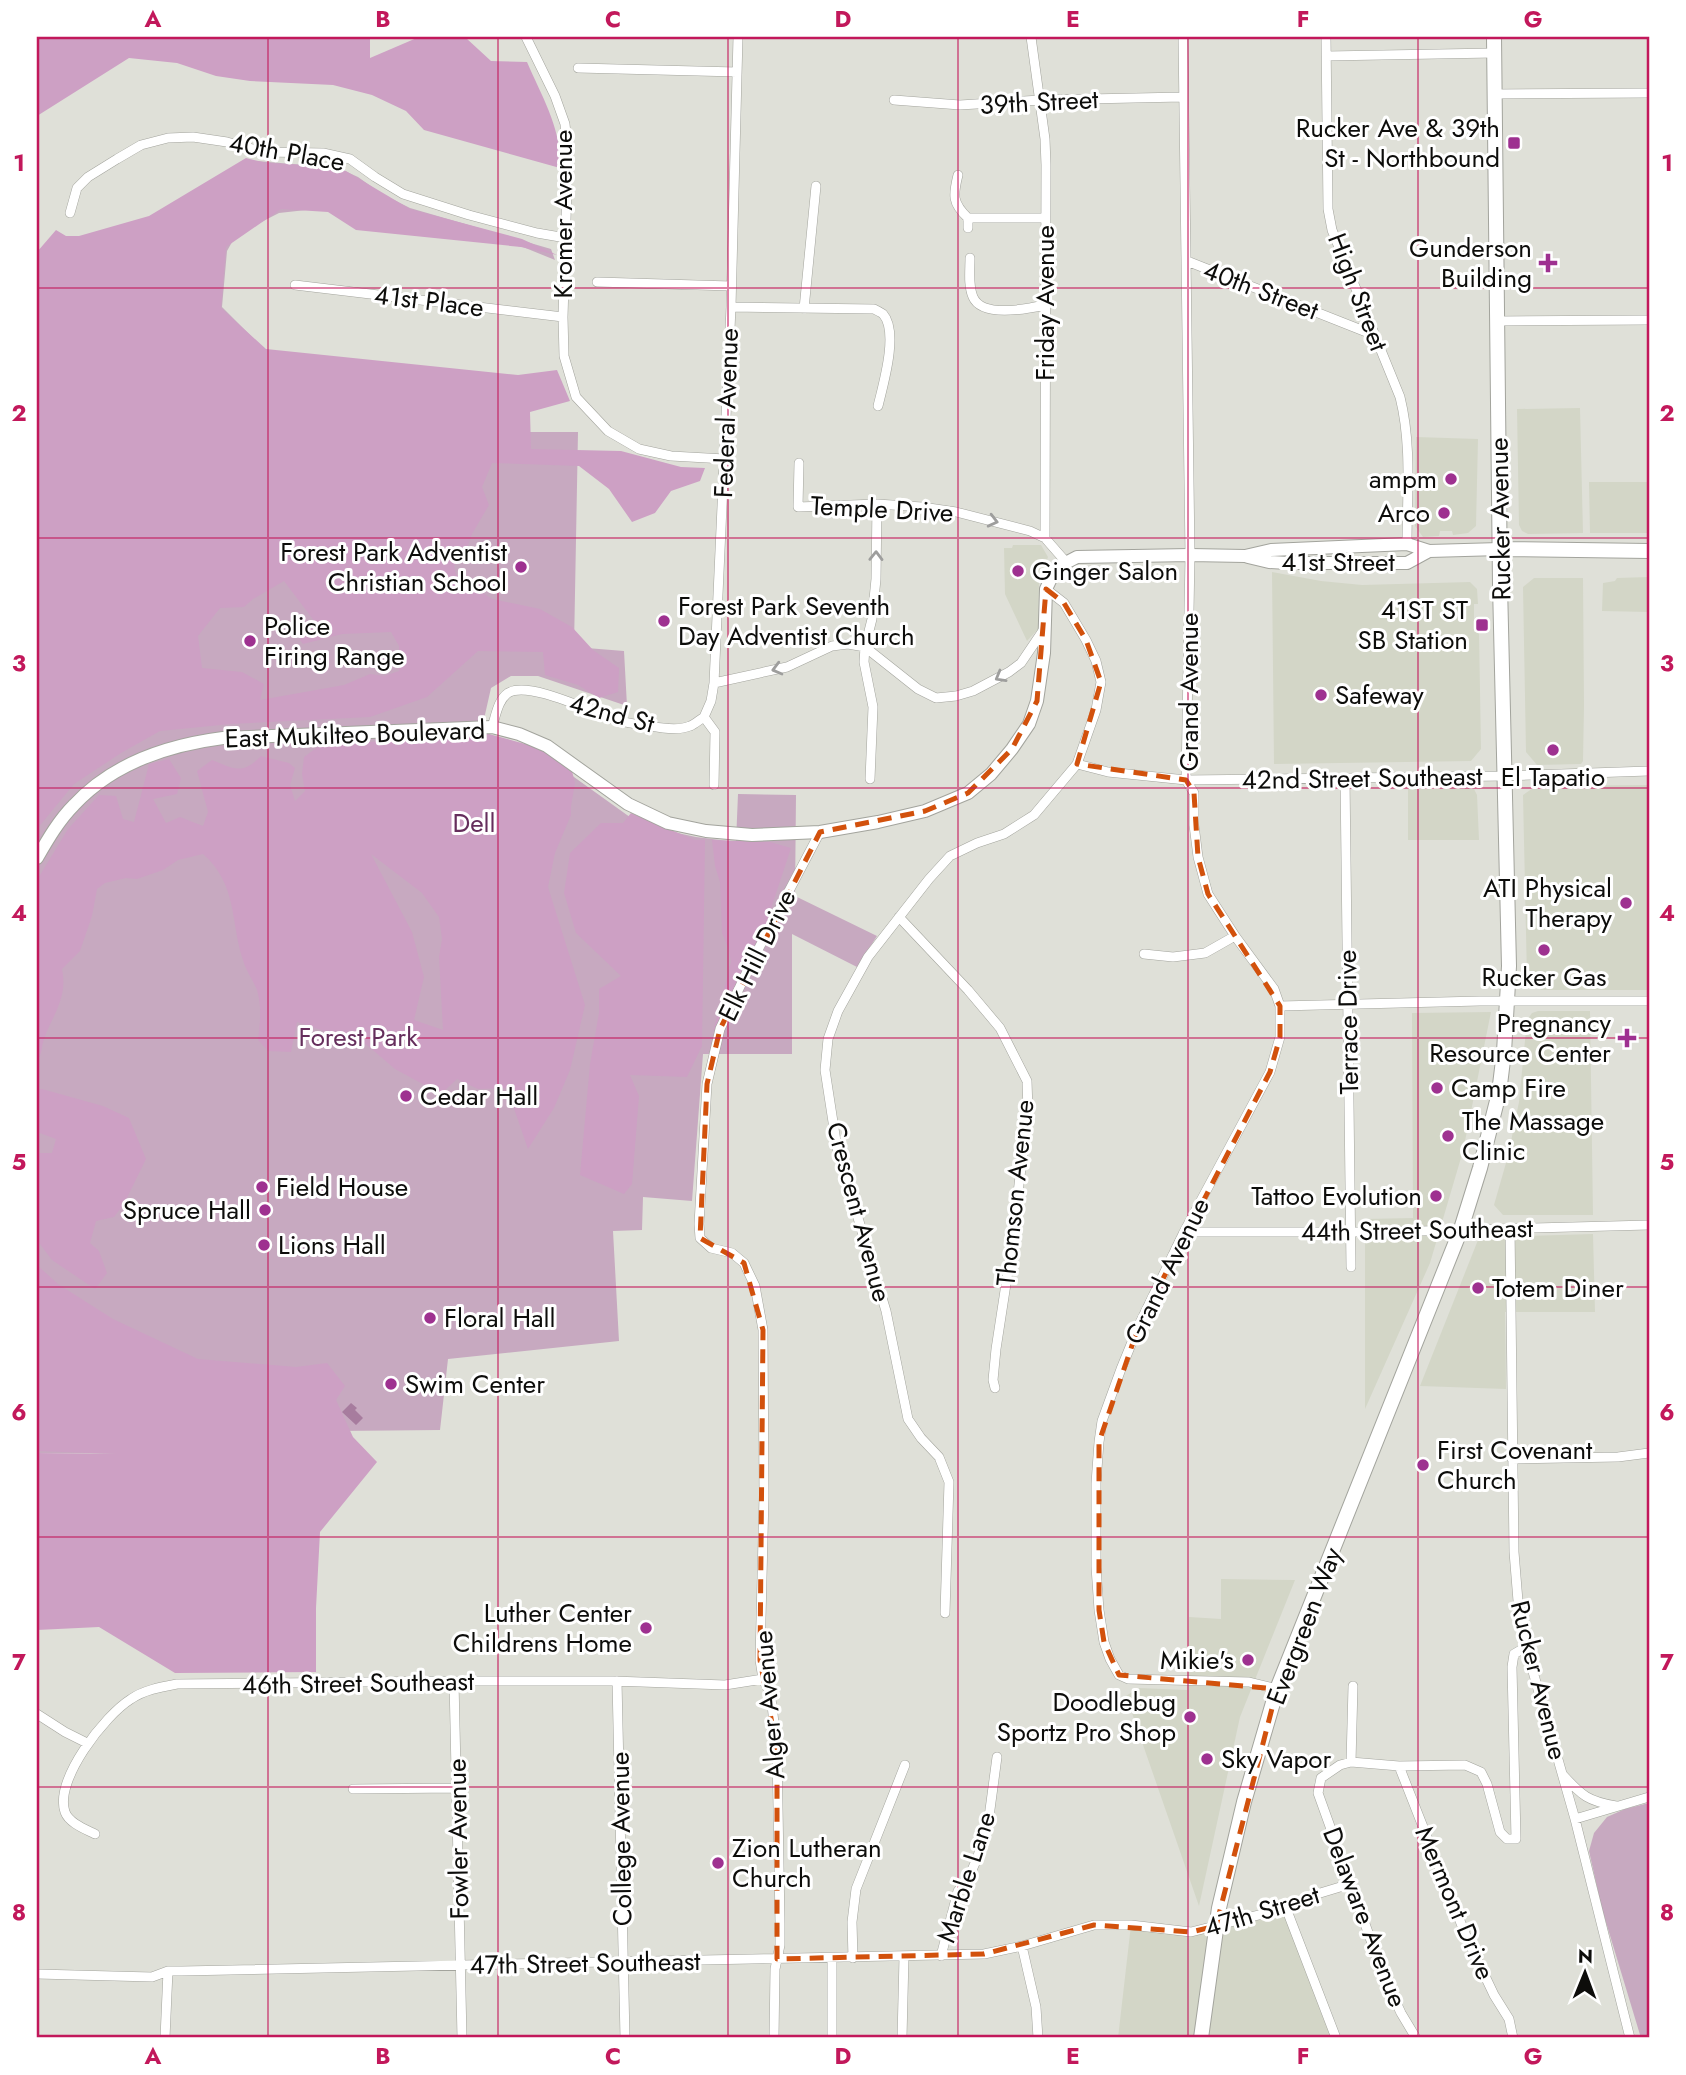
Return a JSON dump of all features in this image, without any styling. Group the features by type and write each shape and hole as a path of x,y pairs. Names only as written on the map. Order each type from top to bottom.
{"main road":[{"name":"Rucker Avenue","path":"1461,1230 1499,1093 1509,966 1500,549 1494,37"},
{"name":"41st Street","path":"1245,556 1271,550 1407,544 1429,551 1649,551"},
{"path":"1339,548 1339,562"},
{"name":"41st Street","path":"1066,562 1077,557 1190,555 1245,556 1269,562 1407,563 1429,551"},
{"path":"1046,589 1056,568 1066,562"},
{"name":"East Mukilteo Boulevard","path":"37,858 57,825 100,781 132,762 189,742 223,738 492,727 519,734 547,746 628,804 668,823 706,831 752,835 820,832 925,811 968,793 991,774 1029,724 1041,681 1046,589"},
{"name":"Evergreen Way","path":"1201,2038 1216,1926 1244,1802 1277,1689 1461,1230"}],"street":[{"name":"Kromer Avenue","path":"526,37 555,96 565,124 568,154 564,356 576,397 608,431 639,449 671,456 725,459"},
{"name":"Federal Avenue","path":"704,717 711,701 714,683 731,307 738,37"},
{"name":"Friday Avenue","path":"1031,37 1046,166 1045,538"},
{"name":"Grand Avenue","path":"1183,37 1190,555 1186,780 1194,793 1198,857 1208,894 1273,989 1280,1006 1280,1037 1270,1072 1184,1232 1139,1325 1102,1421 1096,1483 1096,1567 1100,1623 1110,1659 1119,1675 1128,1679 1249,1682 1277,1689"},
{"name":"High Street","path":"1326,37 1328,209 1332,230 1400,397 1405,418 1408,448 1407,544"},
{"path":"1327,56 1494,53"},
{"path":"579,68 737,72"},
{"path":"1495,94 1649,93"},
{"name":"39th Street","path":"894,100 960,105 1040,100 1183,97"},
{"name":"40th Place","path":"70,213 77,188 88,177 117,159 141,145 168,138 193,137 227,142 264,152 323,153 350,159 402,194 469,215 566,238"},
{"path":"958,175 954,191 956,207 968,223 1045,218"},
{"path":"804,309 817,187"},
{"path":"970,258 971,290 980,307 1024,309 1045,305"},
{"name":"40th Street","path":"1187,261 1374,335"},
{"path":"597,282 731,286"},
{"name":"41st Place","path":"295,285 563,317"},
{"path":"731,307 874,309 883,314 888,323 890,348 878,405"},
{"path":"1498,321 1649,320"},
{"name":"Temple Drive","path":"799,463 798,507 877,504 922,507 956,512 1030,531 1045,538"},
{"path":"870,779 873,707 864,662 876,579 877,504"},
{"path":"1045,538 1066,562"},
{"name":"Crescent Avenue","path":"945,1613 949,1482 939,1457 908,1419 886,1311 837,1148 825,1070 828,1039 838,1011 868,957 929,879 950,856 1003,834 1034,815 1077,764 1096,710 1101,682 1096,661 1086,640 1064,603 1046,589"},
{"path":"714,683 787,667 832,646 848,644 865,647 918,689 936,698 956,696 973,691 1021,663 1045,627"},
{"name":"42nd St","path":"492,727 500,702 509,693 519,690 534,691 615,719 646,726 688,727 704,717"},
{"path":"704,717 715,732 714,785"},
{"name":"42nd Street Southeast","path":"1077,764 1108,772 1186,780 1505,776 1649,771"},
{"name":"Terrace Drive","path":"1345,778 1351,1266"},
{"name":"Elk Hill Drive","path":"763,1330 755,1286 744,1263 732,1253 711,1248 700,1238 698,1224 707,1084 720,1029 751,963 820,832"},
{"name":"Thomson Avenue","path":"899,917 1000,1028 1027,1081 1028,1111 996,1349 993,1380 995,1388"},
{"path":"1144,954 1172,957 1205,953 1235,936"},
{"path":"1280,1006 1649,1001"},
{"name":"44th Street Southeast","path":"1184,1232 1350,1232 1649,1225"},
{"name":"Rucker Avenue","path":"1510,1228 1512,1459 1518,1601 1526,1647 1575,1819 1630,2038"},
{"name":"Alger Avenue","path":"763,1330 764,1496 760,1660 772,1705 776,1750 780,1923 775,1969 774,2038"},
{"path":"1512,1459 1618,1457 1649,1453"},
{"path":"1353,1686 1351,1762 1399,1766 1465,1765 1481,1772 1500,1832 1507,1839 1516,1839 1512,1667 1514,1654 1526,1647"},
{"name":"46th Street Southeast","path":"95,1834 70,1820 65,1812 64,1799 68,1782 87,1743 108,1718 131,1699 155,1688 177,1684 454,1681 617,1681 725,1685 763,1679"},
{"name":"Fowler Avenue","path":"454,1681 462,2038"},
{"name":"College Avenue","path":"617,1681 625,2038"},
{"path":"37,1714 87,1743"},
{"name":"Marble Lane","path":"941,1956 958,1891 978,1856 989,1817 997,1757"},
{"name":"Delaware Avenue","path":"1351,1762 1340,1765 1321,1779 1318,1793 1383,1974 1416,2038"},
{"path":"853,1958 852,1922 856,1889 905,1765"},
{"name":"Mermont Drive","path":"1399,1766 1466,1936 1494,1994 1510,2019 1513,2038"},
{"path":"1562,1774 1593,1802 1621,1807"},
{"path":"353,1789 457,1788"},
{"path":"1575,1819 1649,1797"},
{"name":"47th Street","path":"1131,1925 1191,1932 1286,1908 1317,1894 1350,1884"},
{"path":"1286,1908 1336,2038"},
{"name":"47th Street Southeast","path":"37,1974 152,1977 168,1971 941,1956 984,1954 1094,1925 1131,1925"},
{"path":"1022,1946 1036,2007 1038,2038"},
{"path":"902,2038 904,1957"},
{"path":"832,1958 832,2038"},
{"path":"165,2038 168,1971"}],"highlighted area":[{"path":"1046,589 1064,603 1086,640 1101,682 1077,764 1186,780 1194,793 1198,857 1208,894 1280,1006 1280,1037 1270,1072 1139,1325 1099,1442 1099,1610 1104,1642 1119,1675 1277,1689 1216,1926 1191,1932 1094,1925 984,1954 777,1959 777,1750 760,1660 763,1330 744,1263 700,1238 707,1084 720,1029 820,832 925,811 968,793 1012,749 1037,701"}],"shaded area":[{"path":"1580,408 1583,533 1528,534 1522,531 1519,525 1517,409"},
{"path":"1416,437 1478,439 1476,526 1468,533 1453,535 1452,531 1440,531 1439,536 1423,537 1415,526"},
{"path":"1589,482 1649,482 1649,533 1590,533"},
{"path":"1013,545 1041,545 1048,557 1039,582 1038,629 1027,641 1005,594 1004,548 1012,548"},
{"path":"1272,572 1362,585 1470,582 1477,589 1478,604 1474,604 1474,632 1479,632 1481,749 1471,761 1274,764"},
{"path":"1649,577 1649,612 1602,611 1603,583 1615,581 1617,578"},
{"path":"1534,578 1583,578 1584,706 1581,764 1537,765 1526,752 1523,587"},
{"path":"1408,785 1472,785 1477,795 1479,840 1408,840"},
{"path":"1649,785 1649,990 1541,990 1527,978 1523,795 1536,786"},
{"path":"1590,1011 1593,1215 1503,1215 1494,1205 1519,1102 1527,1020 1532,1013"},
{"path":"1491,1012 1463,1151 1430,1263 1365,1409 1365,1219 1413,1218 1412,1013"},
{"path":"1593,1234 1595,1312 1505,1312 1506,1389 1420,1386 1478,1240"},
{"path":"351,1403 363,1418 356,1425 342,1412"},
{"path":"1221,1579 1295,1580 1240,1717 1199,1906 1126,1696 1138,1688 1187,1690 1189,1617 1221,1619"},
{"path":"1286,1908 1341,2038 1118,2038 1131,1925 1191,1932"}],"green space":[{"path":"37,37 370,37 370,58 419,37 466,38 491,61 527,62 554,127 560,168 424,130 406,111 372,95 333,85 250,81 216,76 177,63 129,58 37,116"},
{"path":"246,158 267,163 326,166 346,171 410,209 522,239 557,255 521,247 356,230 328,212 281,209 226,247 221,308 266,349 518,375 557,370 570,401 530,412 531,449 621,451 681,467 705,468 700,481 671,491 655,513 632,522 609,489 579,466 492,463 482,487 489,505 472,534 465,554 454,566 456,575 492,599 540,609 572,627 593,650 619,668 618,692 599,698 578,685 545,675 543,652 478,651 427,697 370,717 231,724 160,731 74,784 37,829 37,252 56,230 66,236 79,236 149,216","holes":["284,581 318,626 299,639 303,644 342,634 391,632 399,646 399,671 384,676 370,674 344,685 260,700 264,684 242,672 202,668 198,636 220,608 244,607"]},
{"name":"Forest Park","path":"257,161 338,168 410,208 551,249 555,260 523,247 315,209 279,213 236,235 227,251 222,307 264,349 489,432 578,432 574,647 624,651 627,706 538,676 511,676 491,688 484,719 488,745 560,767 641,825 696,837 736,842 738,794 796,795 795,896 877,936 857,967 792,934 792,1054 703,1054 692,1201 643,1197 642,1230 613,1231 619,1341 448,1359 440,1430 336,1431 260,1455 37,1453 37,254 161,213"},
{"name":"Dell","path":"489,734 547,750 572,771 575,783 571,815 555,853 548,887 585,1005 570,1070 554,1108 528,1149 507,1088 478,1089 457,1079 441,1094 395,1069 367,1045 297,1022 291,1052 268,1051 258,1040 259,996 243,960 228,891 214,866 203,854 178,860 163,870 137,879 126,878 105,883 97,889 92,916 80,951 62,969 63,989 59,1006 37,1060 37,880 68,829 99,795 116,796 123,819 134,822 149,764 169,759 181,778 177,794 153,799 166,823 180,817 203,826 208,812 197,771 212,760 238,768 249,766 261,756 289,763 295,768 290,785 295,801 305,791 302,774 304,757 323,743 348,744","holes":["371,854 422,893 439,917 442,939 439,957 443,1030 414,1020 424,977 412,932"]},
{"path":"631,813 695,840 705,840 702,1046 687,1077 630,1075 639,1096 632,1184 624,1194 580,1175 590,1064 599,1013 599,989 621,976 576,933 564,893 570,853 601,823 623,823"},
{"path":"712,840 770,842 791,848 763,933 713,1032 731,962 722,933 720,882"},
{"path":"42,1089 103,1106 129,1118 146,1159 124,1204 114,1217 96,1221 90,1243 99,1251 107,1273 95,1289 52,1260 37,1240 37,1153 52,1153 56,1139 37,1132 37,1090"},
{"path":"37,1265 58,1284 113,1319 198,1359 296,1367 327,1363 345,1386 336,1400 353,1437 377,1462 320,1532 316,1672 175,1673 99,1627 37,1630 37,1453 117,1454 37,1451"},
{"path":"1649,1803 1649,2038 1641,2038 1602,1909 1589,1851 1594,1833 1607,1817"}],"place":[{"name":"Rucker Ave & 39th St - Northbound","path":"1514,143"},
{"name":"Gunderson Building","path":"1548,263"},
{"name":"ampm","path":"1451,479"},
{"name":"Arco","path":"1444,513"},
{"name":"Forest Park Adventist Christian School","path":"521,567"},
{"name":"Ginger Salon","path":"1018,571"},
{"name":"Forest Park Seventh Day Adventist Church","path":"664,621"},
{"name":"41ST ST SB Station","path":"1482,625"},
{"name":"Police Firing Range","path":"250,641"},
{"name":"Safeway","path":"1321,695"},
{"name":"El Tapatio","path":"1553,750"},
{"name":"ATI Physical Therapy","path":"1626,903"},
{"name":"Rucker Gas","path":"1544,950"},
{"name":"Pregnancy Resource Center","path":"1627,1038"},
{"name":"Camp Fire","path":"1437,1088"},
{"name":"Cedar Hall","path":"406,1096"},
{"name":"The Massage Clinic","path":"1448,1136"},
{"name":"Field House","path":"262,1187"},
{"name":"Tattoo Evolution","path":"1436,1196"},
{"name":"Spruce Hall","path":"265,1210"},
{"name":"Lions Hall","path":"264,1245"},
{"name":"Totem Diner","path":"1478,1288"},
{"name":"Floral Hall","path":"430,1318"},
{"name":"Swim Center","path":"391,1384"},
{"name":"First Covenant Church","path":"1423,1465"},
{"name":"Luther Center Childrens Home","path":"646,1628"},
{"name":"Mikie's","path":"1248,1660"},
{"name":"Doodlebug Sportz Pro Shop","path":"1190,1717"},
{"name":"Sky Vapor","path":"1207,1759"},
{"name":"Zion Lutheran Church","path":"718,1863"}]}
